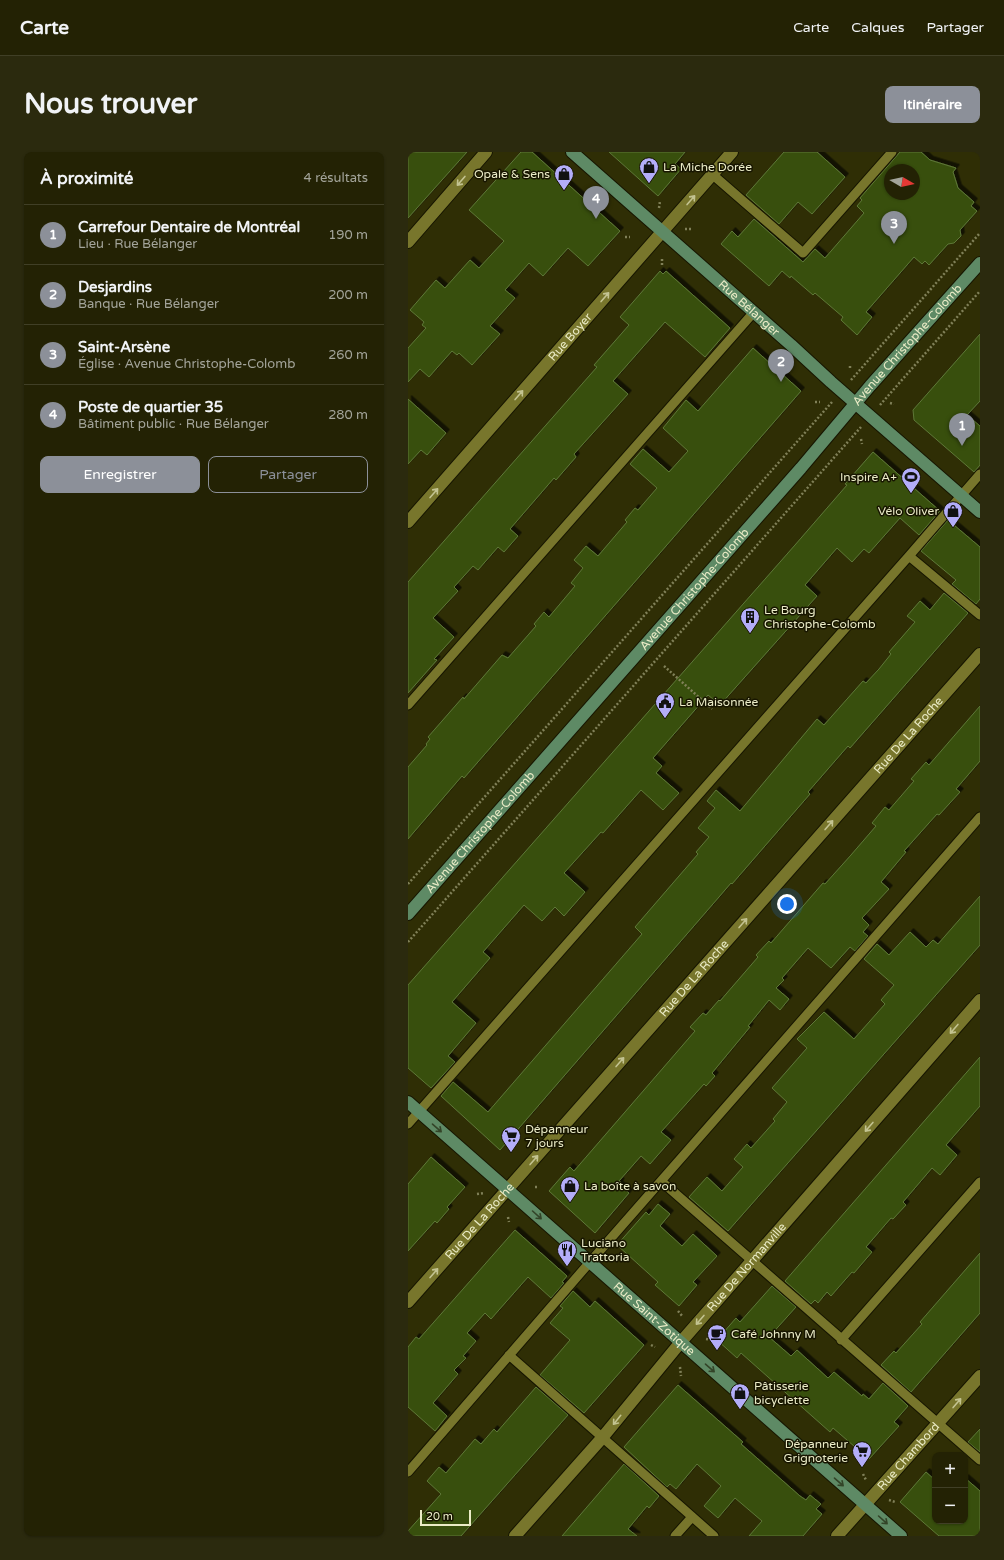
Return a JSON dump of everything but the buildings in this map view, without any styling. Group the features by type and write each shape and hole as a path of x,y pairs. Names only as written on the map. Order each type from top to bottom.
{"street":[{"path":"408,242 486,152"},
{"name":"Rue Bélanger","path":"572,152 662,233 754,312 841,391 980,512"},
{"name":"Rue Boyer","path":"408,522 732,152"},
{"name":"Avenue Christophe-Colomb","path":"408,914 777,495 856,403 980,264"},
{"name":"Rue De La Roche","path":"408,1302 980,654"},
{"name":"Rue De Normanville","path":"515,1536 602,1438 680,1343 980,1000"},
{"name":"Rue Saint-Zotique","path":"408,1102 901,1536"},
{"name":"Rue Chambord","path":"837,1536 980,1376"}],"lane":[{"path":"713,175 804,252 892,152"},
{"path":"408,705 754,312"},
{"path":"408,1124 980,474"},
{"path":"909,556 980,615"},
{"path":"408,1472 980,817"},
{"path":"661,1181 980,1460"},
{"path":"841,1340 980,1182"},
{"path":"509,1355 714,1536"},
{"path":"675,1536 692,1517"}],"path":[{"path":"659,208 660,201"},
{"path":"685,230 692,229"},
{"name":"Avenue Christophe-Colomb","path":"408,884 980,233"},
{"path":"625,237 630,237"},
{"path":"662,257 662,265"},
{"name":"Avenue Christophe-Colomb","path":"408,942 980,291"},
{"path":"815,402 820,402"},
{"path":"861,439 862,444"},
{"path":"664,666 712,709"},
{"path":"477,1194 484,1192"},
{"path":"508,1217 509,1222"},
{"path":"678,1311 683,1317"},
{"path":"706,1339 713,1340"},
{"path":"651,1345 655,1347"},
{"path":"680,1368 681,1376"},
{"path":"863,1474 866,1480"},
{"path":"889,1500 895,1502"}],"place":[{"name":"La Miche Dorée","path":"649,184"},
{"name":"Opale & Sens","path":"564,191"},
{"name":"Poste de quartier 35","path":"596,219"},
{"name":"Saint-Arsène","path":"894,244"},
{"name":"Desjardins","path":"781,382"},
{"name":"Carrefour Dentaire de Montréal","path":"962,446"},
{"name":"Inspire A+","path":"911,494"},
{"name":"Vélo Oliver","path":"953,528"},
{"name":"Le Bourg Christophe-Colomb","path":"750,634"},
{"name":"La Maisonnée","path":"665,719"},
{"name":"Dépanneur 7 jours","path":"511,1153"},
{"name":"La boîte à savon","path":"570,1203"},
{"name":"Luciano Trattoria","path":"567,1267"},
{"name":"Café Johnny M","path":"717,1351"},
{"name":"Pâtisserie bicyclette","path":"740,1410"},
{"name":"Dépanneur Grignoterie","path":"862,1468"}]}
